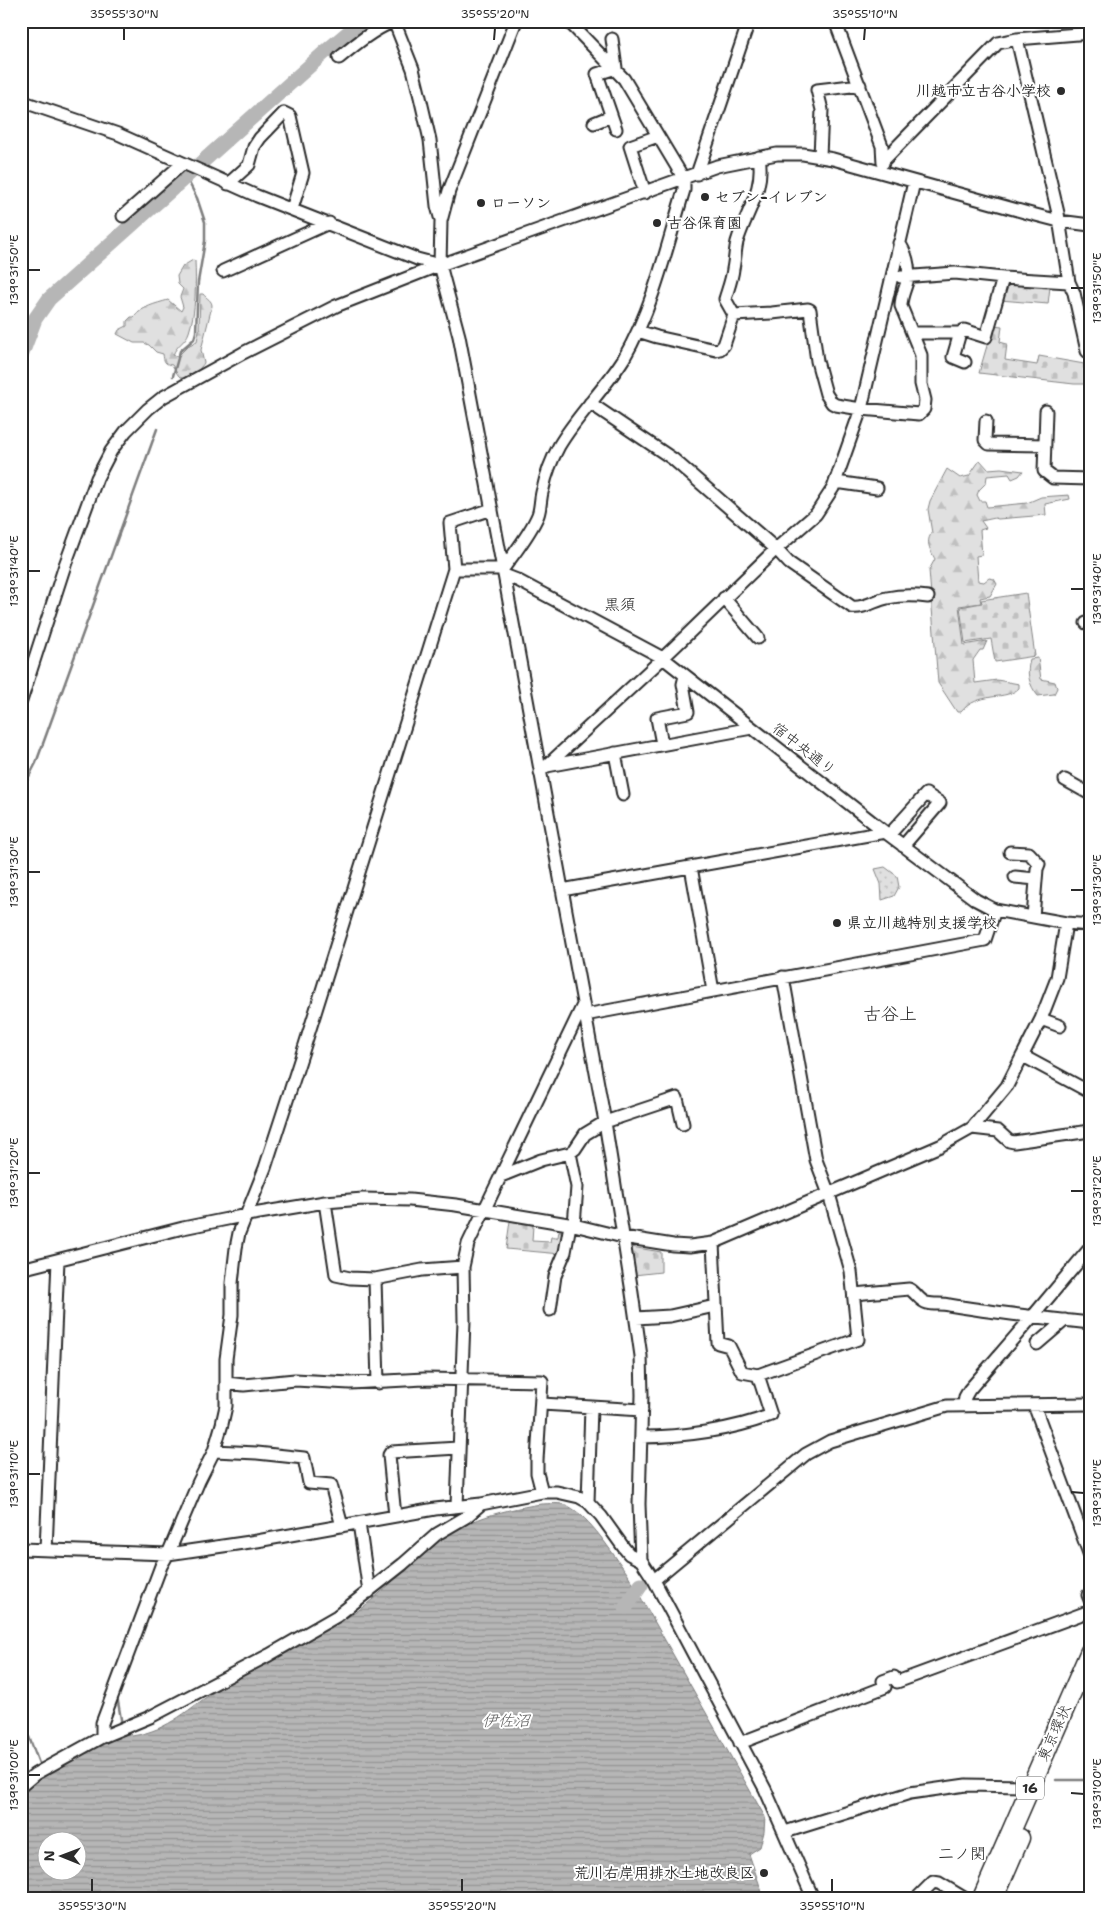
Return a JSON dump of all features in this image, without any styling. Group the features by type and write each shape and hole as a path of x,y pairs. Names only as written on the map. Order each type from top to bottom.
{"highway":[{"name":"東京環状","path":"982,1898 1090,1651"},
{"name":"東京環状","path":"994,1898 1090,1680"}],"street":[{"path":"339,58 379,27 394,21 413,68 420,97 430,140 437,206 442,221"},
{"path":"516,21 449,191 442,221 440,265 458,336 544,769 562,890 605,1122 624,1237 641,1356 642,1437 639,1504 641,1560"},
{"path":"504,572 539,512 542,490 558,448 624,358 638,331 684,190 684,179 624,78 568,21"},
{"path":"697,174 749,22 767,21"},
{"path":"835,21 882,146 884,160 881,172"},
{"path":"884,160 998,43 1017,38 1090,33"},
{"path":"1017,38 1059,221 1069,282 1074,293 1084,342 1090,354"},
{"path":"612,39 616,68"},
{"path":"616,68 597,74 616,129"},
{"path":"820,156 822,110 817,90 860,85"},
{"path":"21,101 118,134 228,184 417,259 440,265"},
{"path":"228,184 249,165 254,146 260,138 284,113 288,114 303,173 292,209"},
{"path":"594,123 612,116"},
{"path":"645,193 630,146 658,136"},
{"path":"21,701 65,565 91,494 111,451 126,431 163,397 243,353 336,306 440,265 718,166 759,157 789,154 820,156 1059,221 1090,225"},
{"path":"638,331 716,350 724,345 734,315 725,299 734,267 733,256 742,226 760,183 762,170 759,157"},
{"path":"123,216 183,165"},
{"path":"544,769 663,658 776,548 816,514 836,482 861,409 914,182"},
{"path":"223,271 329,223"},
{"path":"734,315 810,310 816,361 828,399 836,405 919,414 924,409 925,400 921,384 921,355 901,306 901,297 908,277 905,252 899,243"},
{"path":"892,276 908,277 956,273 1069,282"},
{"path":"913,332 960,333 964,330 986,337 1003,278"},
{"path":"960,333 953,358 965,362"},
{"path":"590,403 674,459 776,548 789,563 852,607 860,608 888,598 908,594 928,597"},
{"path":"1046,411 1044,472 1053,478 1090,479"},
{"path":"986,422 985,440 989,444 1045,444"},
{"path":"836,482 877,488"},
{"path":"102,1737 102,1723 161,1566 168,1554 198,1481 214,1451 226,1406 226,1359 232,1315 232,1283 239,1233 265,1168 304,1048 454,569 450,524 492,509"},
{"path":"454,569 504,572"},
{"name":"宿中央通り","path":"504,572 663,658 887,834 976,900 995,910 1066,923 1090,925"},
{"path":"724,598 758,638"},
{"path":"662,744 657,718 688,712 683,684 685,676"},
{"path":"544,769 615,753 752,728"},
{"path":"615,753 623,795"},
{"path":"1065,780 1090,794"},
{"path":"562,890 887,834 926,794 940,803 903,846"},
{"path":"1010,852 1029,852 1039,864 1033,917"},
{"path":"691,867 713,990"},
{"path":"1015,877 1036,879"},
{"path":"584,1010 713,990 985,940 995,910"},
{"path":"21,1269 183,1228 247,1215 324,1202 363,1200 410,1200 484,1210 572,1225 624,1237 682,1246 713,1243 940,1146 972,1128 1007,1086 1041,1020 1057,978 1066,923"},
{"path":"713,1243 718,1343 729,1346 742,1372 758,1376 858,1339 851,1271 829,1194 816,1160 783,977"},
{"path":"457,1506 464,1321 463,1267 468,1244 584,1010"},
{"path":"1041,1020 1060,1026"},
{"path":"1023,1056 1086,1090"},
{"path":"501,1176 541,1160 570,1153 585,1134 605,1122 677,1098 683,1124"},
{"path":"972,1128 998,1131 1009,1141 1014,1142 1090,1131"},
{"path":"550,1310 555,1276 565,1252 572,1225 577,1187 570,1153"},
{"path":"324,1202 336,1275 375,1280 422,1270 463,1267"},
{"path":"964,1405 965,1397 969,1390 1090,1248"},
{"path":"46,1550 58,1260"},
{"path":"375,1280 378,1383"},
{"path":"854,1294 909,1289 928,1303 946,1304 970,1310 1089,1322"},
{"path":"636,1318 670,1316 715,1306"},
{"path":"1037,1344 1065,1320"},
{"path":"642,1437 672,1437 760,1420 771,1416 758,1376"},
{"path":"226,1382 244,1385 295,1380 378,1383 424,1379 542,1381 537,1460 537,1472 542,1492"},
{"path":"542,1404 642,1410"},
{"path":"654,1580 806,1454 819,1446 947,1406 1090,1404"},
{"path":"1034,1405 1090,1556"},
{"path":"588,1502 591,1407"},
{"path":"395,1516 389,1455 391,1452 458,1448"},
{"path":"214,1451 304,1458 309,1483 331,1485 342,1526"},
{"path":"21,1549 168,1554 457,1506 481,1504 542,1492 568,1494 588,1502 601,1516 629,1554 641,1560 654,1580 765,1789 812,1898"},
{"path":"21,1786 35,1774 102,1737 150,1717 269,1655 337,1616 369,1592 437,1534 466,1517 481,1504"},
{"path":"359,1523 369,1592"},
{"path":"1090,1595 1088,1595 1090,1600"},
{"path":"740,1743 885,1687 883,1681 894,1677 897,1682 1090,1611"},
{"path":"785,1832 910,1793 966,1784 1031,1786"},
{"path":"917,1898 933,1882 939,1883 964,1898"}],"green space":[{"path":"193,260 195,261 195,287 191,324 188,335 173,355 177,357 188,346 197,341 200,294 203,294 211,302 212,306 201,350 204,363 193,375 182,378 172,365 165,362 163,354 156,352 149,345 134,343 117,334 119,330 127,326 127,321 131,317 154,304 168,300 181,311 183,307 180,297 183,289 178,284 177,276 183,266"},
{"path":"1005,282 1059,286 1050,287 1048,304 1000,300"},
{"path":"993,325 1002,326 1000,342 1007,344 1005,360 1037,365 1039,356 1090,365 1090,384 1074,384 979,373"},
{"path":"980,460 988,469 1001,468 1023,471 1019,476 1012,479 1009,474 987,476 986,483 977,495 980,501 985,501 987,507 1027,503 1041,497 1069,495 1070,499 1045,504 1046,515 995,518 981,521 986,528 980,530 982,555 976,556 978,581 984,582 989,578 994,579 997,584 990,596 980,598 981,603 959,606 964,645 987,641 983,650 980,650 973,660 975,683 997,680 1019,684 1019,688 1014,692 976,701 968,705 961,712 957,712 938,683 929,570 935,559 929,546 929,539 932,533 928,509 930,501 947,469 960,478 969,476"},
{"path":"1026,593 1035,656 995,662 991,639 965,643 960,607 982,603 981,600"},
{"path":"1038,658 1041,679 1055,682 1057,688 1054,694 1038,696 1032,688 1028,674 1030,659"},
{"path":"885,867 897,876 899,887 894,896 882,900 881,884 875,869"},
{"path":"510,1221 533,1225 532,1241 550,1242 551,1237 558,1237 559,1231 567,1232 561,1254 506,1249"},
{"path":"631,1247 661,1252 661,1272 634,1275"}],"water":[{"name":"伊佐沼","path":"541,1504 568,1506 593,1527 627,1573 765,1817 760,1847 749,1854 764,1898 21,1898 21,1792 33,1782 73,1758 129,1733 132,1736 146,1733 169,1723 232,1680 356,1612 424,1552 450,1533 478,1519 509,1510"}],"waterway":[{"path":"21,356 35,319 49,299 362,21"},
{"path":"173,376 180,351 194,339 196,332 198,282 205,241 205,222 197,198 186,177"},
{"path":"21,792 36,763 157,429"},
{"path":"237,1309 240,1260"},
{"path":"232,1357 232,1371"},
{"path":"201,1491 208,1475"},
{"path":"177,1548 192,1512"},
{"path":"641,1585 650,1578"},
{"name":"伊佐沼","path":"626,1607 641,1585"},
{"path":"117,1696 122,1725"},
{"path":"21,1716 40,1766"},
{"path":"951,1782 967,1779"},
{"path":"1056,1780 1090,1780"}],"place":[{"name":"川越市立古谷小学校","path":"1061,91"},
{"name":"セブン-イレブン","path":"705,197"},
{"name":"ローソン","path":"481,203"},
{"name":"古谷保育園","path":"657,223"},
{"name":"県立川越特別支援学校","path":"837,923"},
{"name":"荒川右岸用排水土地改良区","path":"764,1873"}],"district":[{"name":"黒須","path":"620,604"},
{"name":"古谷上","path":"890,1014"},
{"name":"二ノ関","path":"962,1853"}]}
